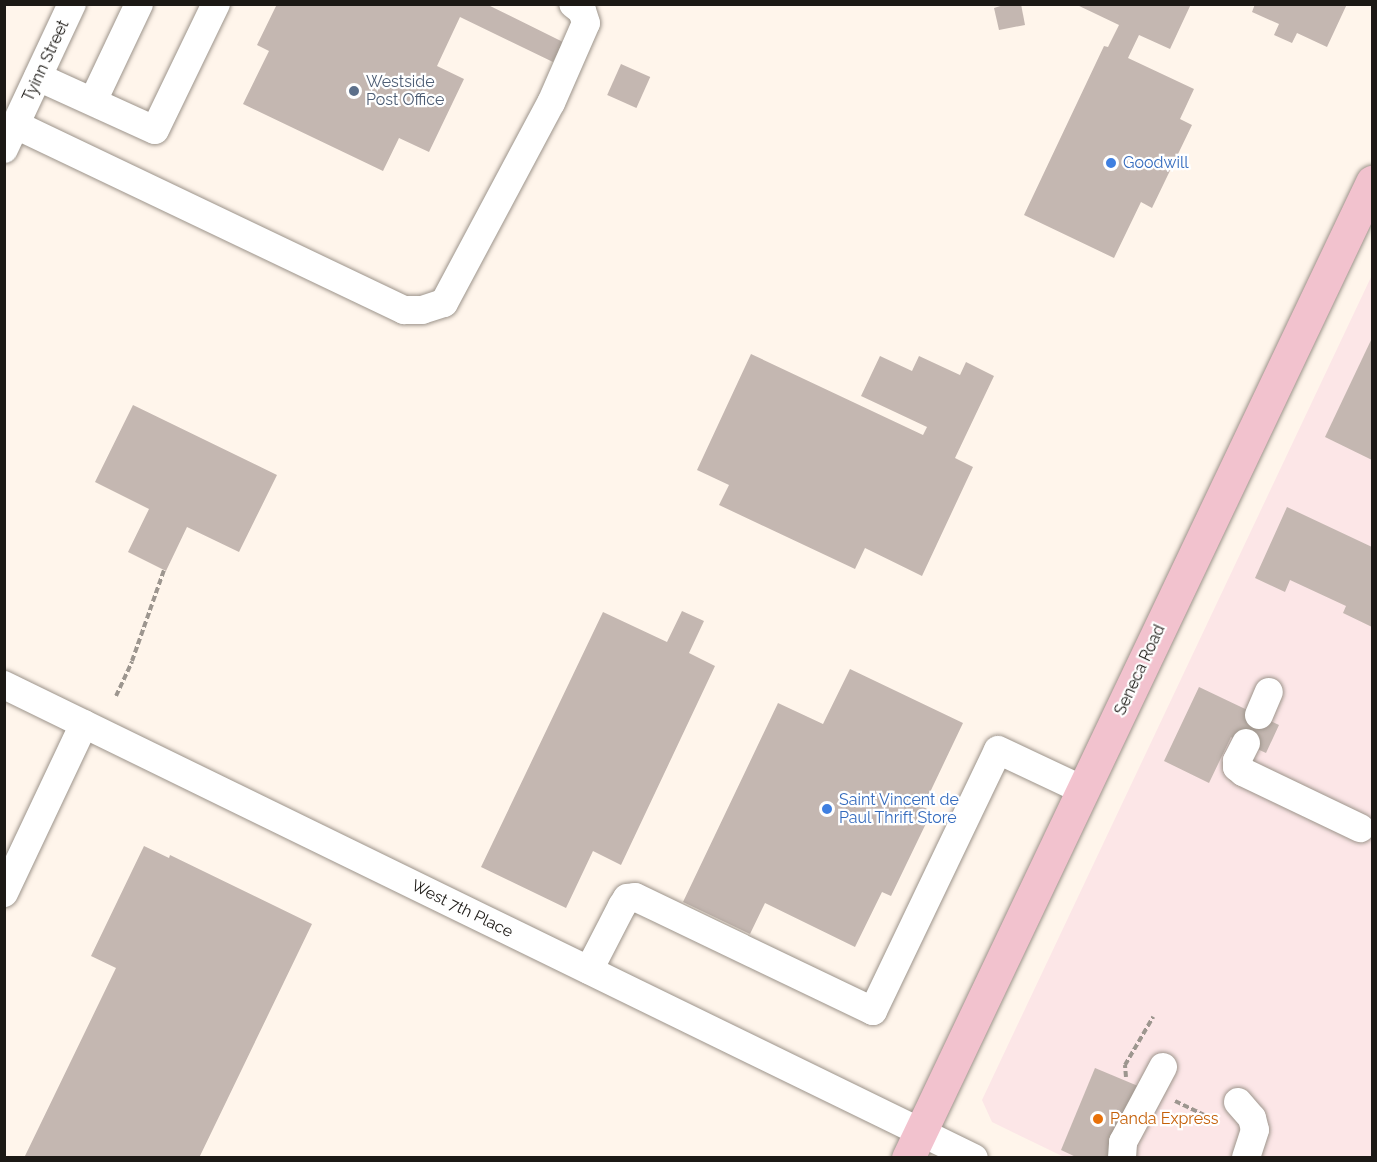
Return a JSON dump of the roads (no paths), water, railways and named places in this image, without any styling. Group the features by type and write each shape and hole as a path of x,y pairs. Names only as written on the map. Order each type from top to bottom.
{"main road":[{"name":"Seneca Road","path":"914,1145 1372,182"}],"street":[{"name":"Tyinn Street","path":"10,137 72,4"},
{"path":"93,102 139,4"},
{"path":"38,77 155,130 216,4"},
{"path":"10,137 404,310 422,310 444,303 551,103 586,23 582,11 573,4"},
{"name":"West 7th Place","path":"4,685 589,970 914,1145 974,1158"},
{"path":"4,893 84,724"},
{"path":"1245,743 1237,761 1237,767 1243,772 1360,828"},
{"path":"589,970 627,898 635,897 873,1011 998,750 1083,790"},
{"path":"1122,1158 1123,1142 1156,1078"},
{"path":"1238,1102 1252,1118 1255,1130 1249,1148"}],"place":[{"name":"Westside Post Office","path":"354,91"},
{"name":"Goodwill","path":"1111,163"},
{"name":"Saint Vincent de Paul Thrift Store","path":"827,809"},
{"name":"Panda Express","path":"1098,1119"}]}
